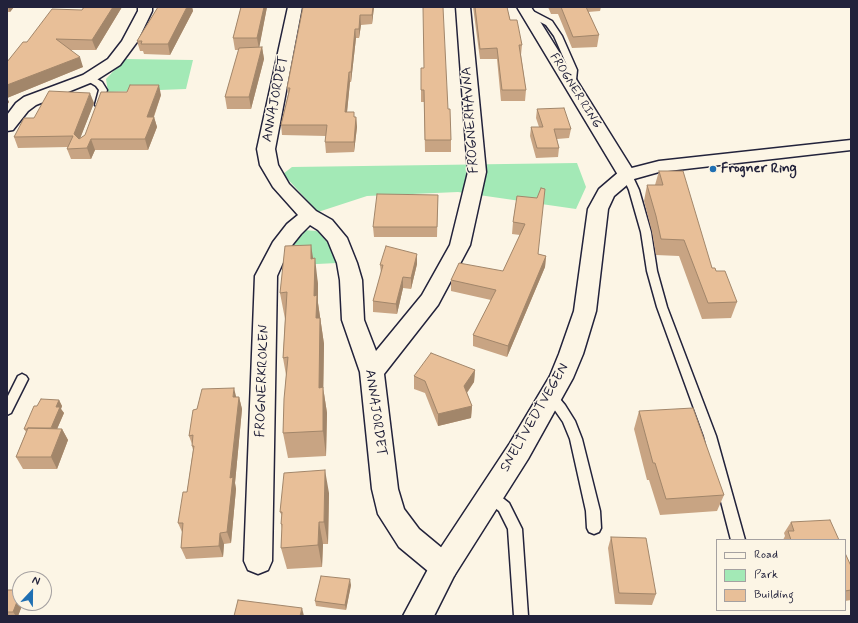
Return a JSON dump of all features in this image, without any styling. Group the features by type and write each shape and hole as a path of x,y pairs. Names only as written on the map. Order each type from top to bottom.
{"street":[{"path":"7,126 22,107 30,101 89,78 102,71 120,57 145,11 145,7"},
{"name":"ANNAJORDET","path":"296,7 266,149 269,165 282,187 309,215 325,225 337,238 347,262 351,280 353,320 372,372 385,489 392,514 409,538 444,567"},
{"name":"FROGNERHAVNA","path":"372,372 430,300 460,245 477,172 463,7"},
{"name":"FROGNER RING","path":"524,9 626,175"},
{"name":"SNELTVEDTVEGEN","path":"418,616 444,567 490,496 551,396 571,354 585,311 598,209 606,192 626,175 659,166 851,145"},
{"name":"FROGNERKROKEN","path":"258,561 266,276 280,247 294,229 309,215"}],"lane":[{"path":"89,78 99,84 103,90 96,112"},
{"path":"626,175 634,190 646,232 652,270 662,306 710,436 738,539"},
{"path":"7,410 22,379"},
{"path":"551,396 569,420 576,439 593,510 594,528"},
{"path":"490,496 504,506 515,529 521,616"}],"green space":[{"path":"125,59 193,60 186,89 108,92 106,79"},
{"path":"577,163 586,187 576,209 458,192 367,196 318,212 283,174 292,167"},
{"path":"303,230 317,231 329,244 337,263 278,266 285,249"}],"building":[{"path":"84,7 113,7 92,40 56,39 80,57 7,85 7,62 23,42 27,42 52,9 82,10"},
{"path":"158,7 187,7 168,44 141,44 142,41 137,41"},
{"path":"241,7 264,7 257,38 233,38"},
{"path":"303,7 373,7 372,15 360,15 359,29 355,29 345,112 354,112 354,117 356,117 354,142 325,142 327,125 281,125 290,88 287,88"},
{"path":"423,7 443,7 451,140 425,140 424,90 421,90 421,68 424,68"},
{"path":"475,7 507,7 510,20 517,20 522,45 519,45 526,90 502,90 497,48 480,49"},
{"path":"561,7 586,7 599,35 573,37"},
{"path":"262,47 249,97 225,97 239,48"},
{"path":"130,85 159,85 147,117 154,117 145,139 91,139 87,148 67,149 73,136 14,137 24,118 34,118 49,91 90,93 74,134 79,139 85,135 101,92 127,92"},
{"path":"564,108 571,129 554,129 559,148 537,148 531,127 543,127 537,109"},
{"path":"659,171 683,171 712,268 715,268 716,271 725,271 737,302 708,303 684,240 661,239 647,185 663,185"},
{"path":"541,188 545,189 538,254 546,256 508,346 473,335 496,290 451,280 459,263 503,271 525,224 513,222 517,196 537,198"},
{"path":"377,194 438,195 437,227 373,227"},
{"path":"311,245 311,259 315,258 314,296 317,295 316,318 320,318 319,388 323,387 323,431 283,433 284,399 288,357 283,358 287,292 280,293 285,246"},
{"path":"386,246 417,254 411,278 403,277 396,304 373,301 383,265 380,265"},
{"path":"431,353 475,370 464,386 472,406 438,414 425,381 414,376"},
{"path":"234,388 233,397 239,397 230,478 233,477 227,532 220,533 219,546 181,548 183,523 178,523 183,492 187,492 194,446 192,446 193,435 189,436 193,410 197,409 202,389"},
{"path":"41,399 59,400 56,407 60,407 51,428 24,429 34,406 37,406"},
{"path":"693,408 724,495 666,499 655,463 653,463 639,411"},
{"path":"28,428 62,429 51,457 16,457"},
{"path":"325,470 324,522 319,522 318,545 281,548 282,512 280,512 284,473"},
{"path":"830,520 839,539 791,539 788,531 794,531 791,522"},
{"path":"611,537 646,538 656,594 619,593"},
{"path":"846,555 851,566 851,590 846,591"},
{"path":"321,576 350,579 345,605 315,601"},
{"path":"7,590 12,590 12,611 13,611 7,612"},
{"path":"238,600 302,608 300,616 234,616"}],"place":[{"name":"Frogner Ring","path":"713,169"}]}
